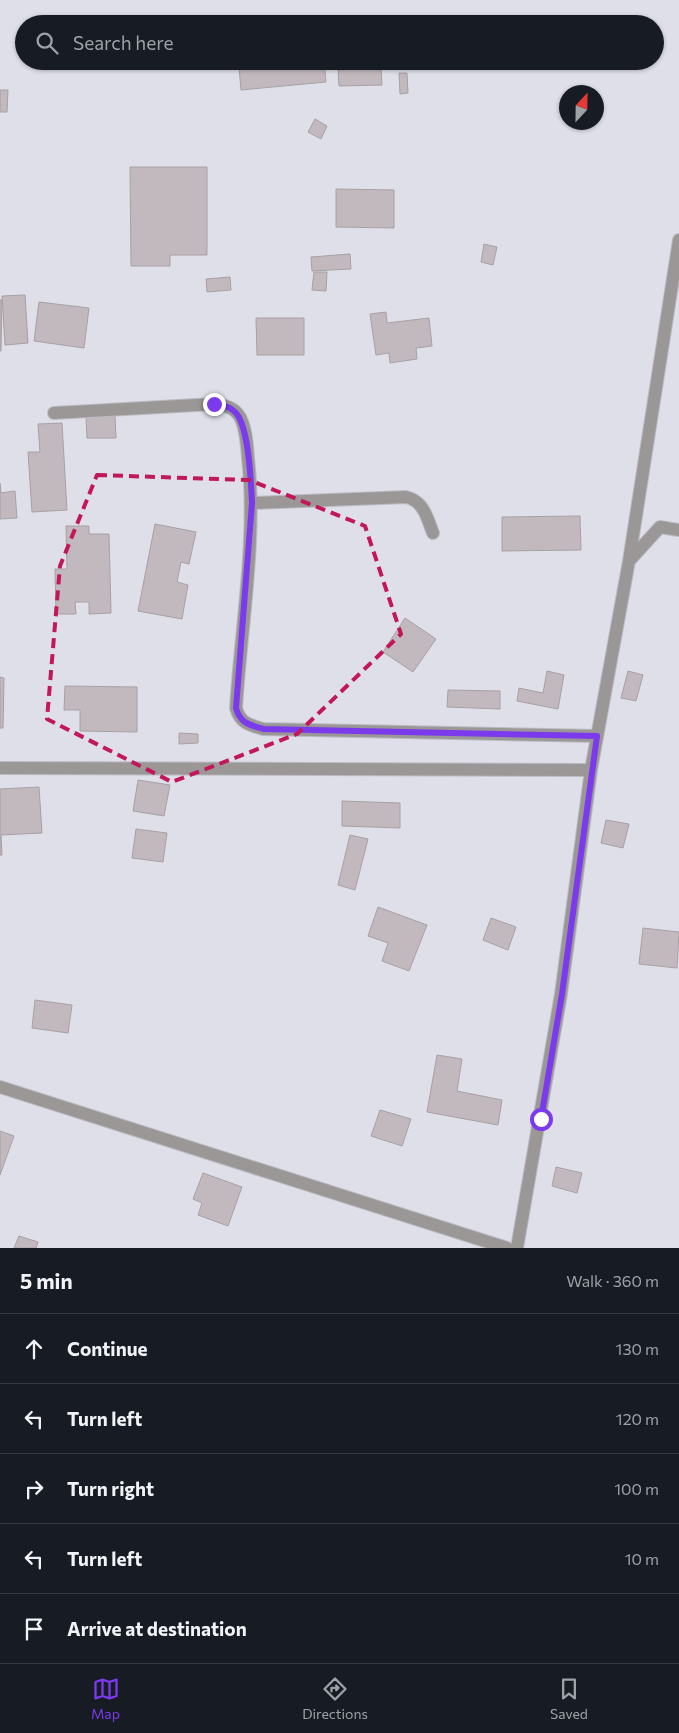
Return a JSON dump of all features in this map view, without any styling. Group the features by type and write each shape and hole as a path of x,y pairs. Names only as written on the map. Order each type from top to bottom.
{"street":[{"path":"517,1248 562,994 591,770 675,290 679,240"},
{"path":"54,413 214,404 235,410 240,418 247,447 252,503 236,708 239,718 248,725 264,729 597,736"},
{"path":"252,503 413,498 423,508 433,533"},
{"path":"629,561 660,527 679,530"},
{"path":"0,768 591,770"},
{"path":"0,1087 507,1248"}],"highlighted area":[{"path":"97,475 249,480 365,526 401,634 297,734 172,782 47,719 60,566"}],"building":[{"path":"239,70 325,70 326,82 241,90"},
{"path":"338,70 381,70 382,85 339,86"},
{"path":"399,73 407,73 408,93 400,94"},
{"path":"0,90 8,90 7,112 0,112"},
{"path":"315,119 327,126 321,139 308,132"},
{"path":"130,167 207,167 207,255 170,255 170,266 131,266"},
{"path":"336,189 394,190 394,228 336,227"},
{"path":"484,244 497,247 493,265 481,262"},
{"path":"350,254 351,269 312,271 311,257"},
{"path":"314,272 327,272 326,291 312,290"},
{"path":"230,277 231,290 207,292 206,279"},
{"path":"25,295 28,343 5,345 2,296"},
{"path":"0,300 2,300 1,351 0,351"},
{"path":"39,302 89,308 84,348 34,341"},
{"path":"386,312 387,323 429,318 432,346 416,348 417,359 390,363 389,353 376,355 370,314"},
{"path":"256,318 304,318 304,355 257,355"},
{"path":"115,416 116,438 87,438 86,417"},
{"path":"62,423 67,510 32,512 28,452 40,452 38,424"},
{"path":"0,483 1,493 15,491 17,518 0,519"},
{"path":"580,516 581,550 502,551 502,517"},
{"path":"155,524 196,532 189,564 181,562 177,582 188,585 182,619 138,611"},
{"path":"66,526 89,526 89,534 109,534 111,613 89,614 89,602 75,602 76,614 56,614 55,569 67,569"},
{"path":"405,618 436,639 413,672 383,652"},
{"path":"547,671 564,675 558,709 517,701 519,688 543,693"},
{"path":"628,671 643,675 636,701 621,698"},
{"path":"0,677 4,678 3,728 0,728"},
{"path":"65,686 137,687 137,732 80,731 80,710 64,710"},
{"path":"448,690 500,691 500,709 447,707"},
{"path":"179,733 198,734 198,743 179,744"},
{"path":"138,780 170,785 164,816 133,811"},
{"path":"39,787 42,833 1,835 2,855 0,855 0,789"},
{"path":"342,801 400,803 400,828 342,826"},
{"path":"606,820 629,824 623,848 601,843"},
{"path":"136,829 167,833 163,862 132,858"},
{"path":"350,835 368,839 355,890 338,885"},
{"path":"378,907 427,925 409,971 382,961 388,943 368,936"},
{"path":"491,918 516,927 508,950 483,940"},
{"path":"643,928 679,932 677,968 639,964"},
{"path":"35,1000 72,1005 68,1033 32,1028"},
{"path":"437,1055 462,1059 457,1091 502,1100 498,1125 427,1112"},
{"path":"380,1110 411,1119 402,1146 371,1136"},
{"path":"0,1131 14,1136 0,1175"},
{"path":"556,1167 582,1173 577,1193 552,1186"},
{"path":"203,1173 242,1187 228,1226 198,1215 202,1203 193,1199"},
{"path":"19,1236 38,1242 36,1248 14,1248"}],"route":[{"path":"214,404 235,410 240,418 247,447 251,478 252,503 236,708 239,718 248,725 264,729 597,736 562,994 541,1119"}]}
